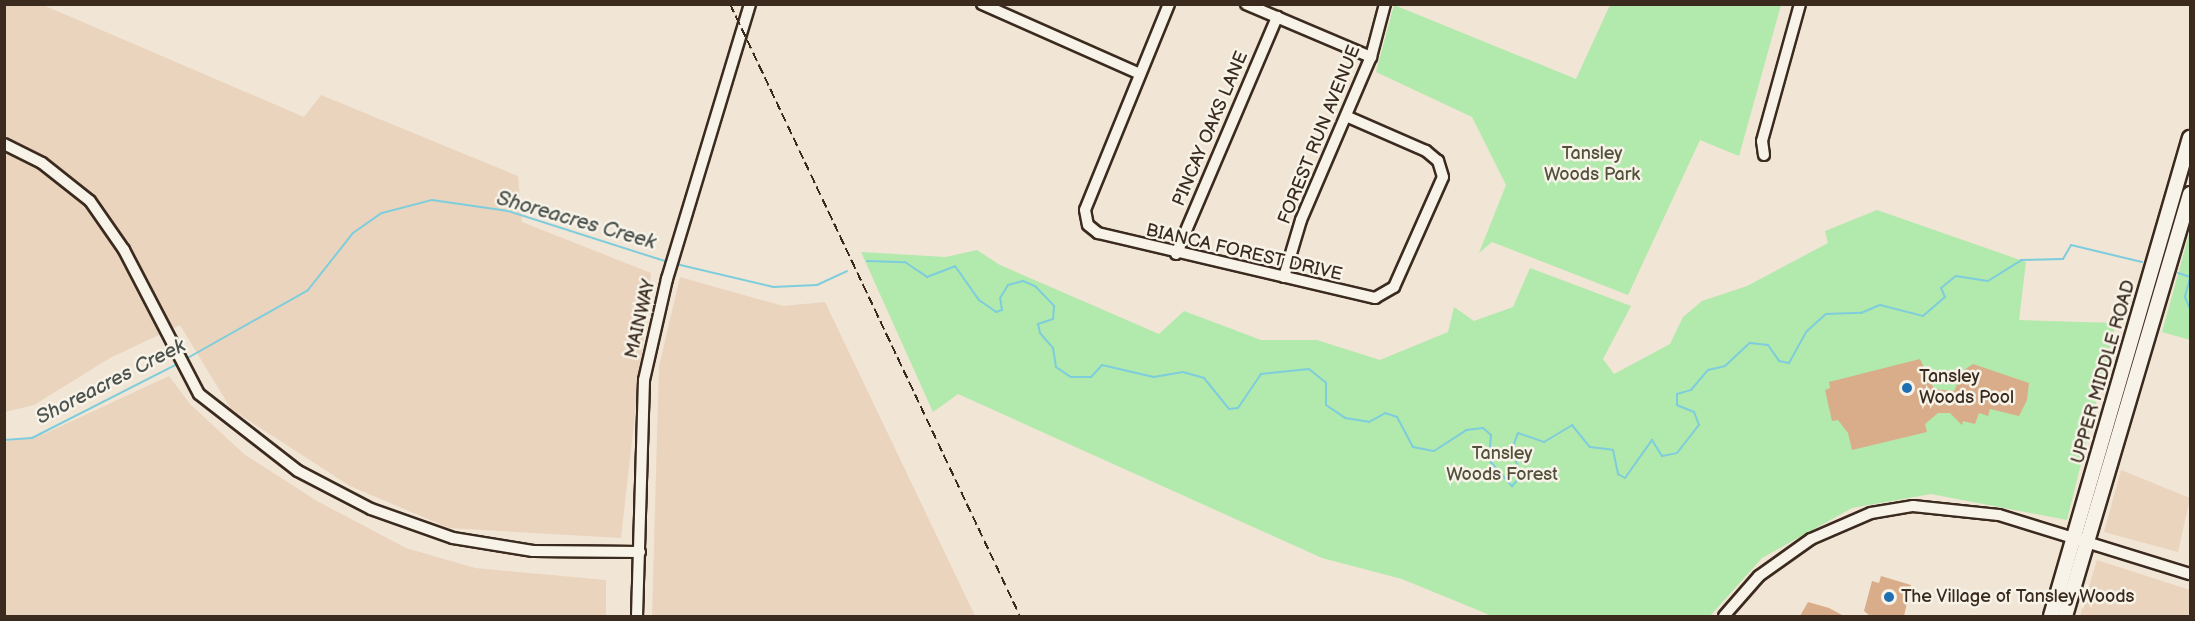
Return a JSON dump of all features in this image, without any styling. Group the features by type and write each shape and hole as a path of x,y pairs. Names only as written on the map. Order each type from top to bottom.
{"main road":[{"name":"UPPER MIDDLE ROAD","path":"2065,616 2080,539 2148,282 2190,138"},
{"name":"UPPER MIDDLE ROAD","path":"2051,616 2080,539 2163,286 2190,194"}],"street":[{"name":"MAINWAY","path":"637,616 644,380 667,279 750,4"},
{"path":"982,4 1138,73"},
{"name":"BIANCA FOREST DRIVE","path":"1169,4 1138,73 1085,210 1088,225 1098,233 1176,254 1367,297 1394,287 1443,177 1438,161 1426,151 1348,117"},
{"path":"1246,4 1371,57"},
{"name":"FOREST RUN AVENUE","path":"1284,277 1301,220 1348,117 1371,57 1385,4"},
{"path":"1764,155 1762,141 1800,4"},
{"name":"PINCAY OAKS LANE","path":"1176,254 1277,17"},
{"path":"4,144 42,163 90,201 124,250 164,335 186,376 199,394 280,459 336,492 406,523 523,550 640,552"},
{"path":"1724,616 1758,576 1791,552 1832,528 1890,508 1960,507 2080,539 2190,574"}],"shaded area":[{"path":"4,5 43,5 304,117 321,95 518,176 522,222 651,273 621,538 449,528 350,486 231,409 180,325 110,358 34,405 5,412"},
{"path":"680,277 783,306 825,302 975,616 652,616 659,366"},
{"path":"169,376 190,404 244,454 317,501 406,548 475,568 606,580 606,616 5,616 5,442 44,434"},
{"path":"2121,470 2190,498 2178,552 2104,532"},
{"path":"2097,560 2190,590 2190,616 2080,616"}],"green space":[{"name":"Tansley Woods Park","path":"1394,5 1576,79 1610,5 1781,5 1739,156 1700,140 1628,295 1492,242 1479,253 1506,185 1472,117 1376,72"},
{"name":"Tansley Woods Forest","path":"1877,210 2026,262 2019,320 2116,323 2067,520 1931,494 1852,508 1762,558 1710,616 1492,616 1402,579 1322,558 958,394 933,412 861,252 946,257 977,250 1000,265 1159,334 1184,311 1261,340 1317,340 1380,360 1448,332 1454,307 1474,321 1513,307 1530,268 1631,306 1603,359 1614,374 1670,344 1683,317 1702,301 1747,286 1828,243 1825,231"},
{"path":"2190,231 2190,340 2162,332"}],"building":[{"path":"1920,359 1934,389 1954,391 1964,370 1973,364 2029,383 2027,400 2019,416 1990,409 1988,416 1979,413 1975,424 1963,421 1962,425 1950,413 1938,413 1925,424 1927,432 1852,450 1848,433 1838,420 1832,421 1825,390 1830,388 1829,382"},
{"name":"The Village of Tansley Woods","path":"1881,576 1911,585 1904,616 1870,616 1864,611 1872,581 1879,583"},
{"name":"The Village of Tansley Woods","path":"1808,602 1829,608 1844,616 1800,616"}],"waterway":[{"name":"Shoreacres Creek","path":"184,360 308,290 353,233 382,213 432,200 508,211 668,262"},
{"name":"Shoreacres Creek","path":"867,261 905,262 927,277 955,266 979,300 996,312 1002,310 1000,298 1008,285 1023,281 1035,286 1054,306 1053,319 1038,324 1040,333 1053,348 1056,367 1071,377 1091,377 1102,365 1154,377 1183,372 1204,378 1229,409 1238,408 1261,374 1309,369 1326,383 1326,405 1345,418 1369,422 1385,413 1397,417 1413,447 1434,451 1466,430 1483,428 1491,435 1489,460 1512,486 1521,476 1512,450 1518,433 1544,442 1572,425 1590,447 1613,450 1618,474 1625,478 1652,440 1662,456 1677,453 1699,425 1694,412 1677,405 1677,394 1691,390 1708,370 1725,366 1750,343 1768,345 1779,361 1789,363 1807,331 1826,314 1861,313 1880,305 1923,316 1945,297 1941,288 1956,276 1988,281 2021,260 2063,259 2071,245 2142,262"},
{"name":"Shoreacres Creek","path":"676,264 773,287 817,285 847,271"},
{"name":"Shoreacres Creek","path":"2178,273 2190,277"},
{"name":"Shoreacres Creek","path":"2190,278 2185,297 2190,309"},
{"name":"Shoreacres Creek","path":"4,440 32,438 179,363"}],"railway":[{"path":"730,4 1020,616"}],"place":[{"name":"Tansley Woods Pool","path":"1907,388"},
{"name":"The Village of Tansley Woods","path":"1889,597"}]}
